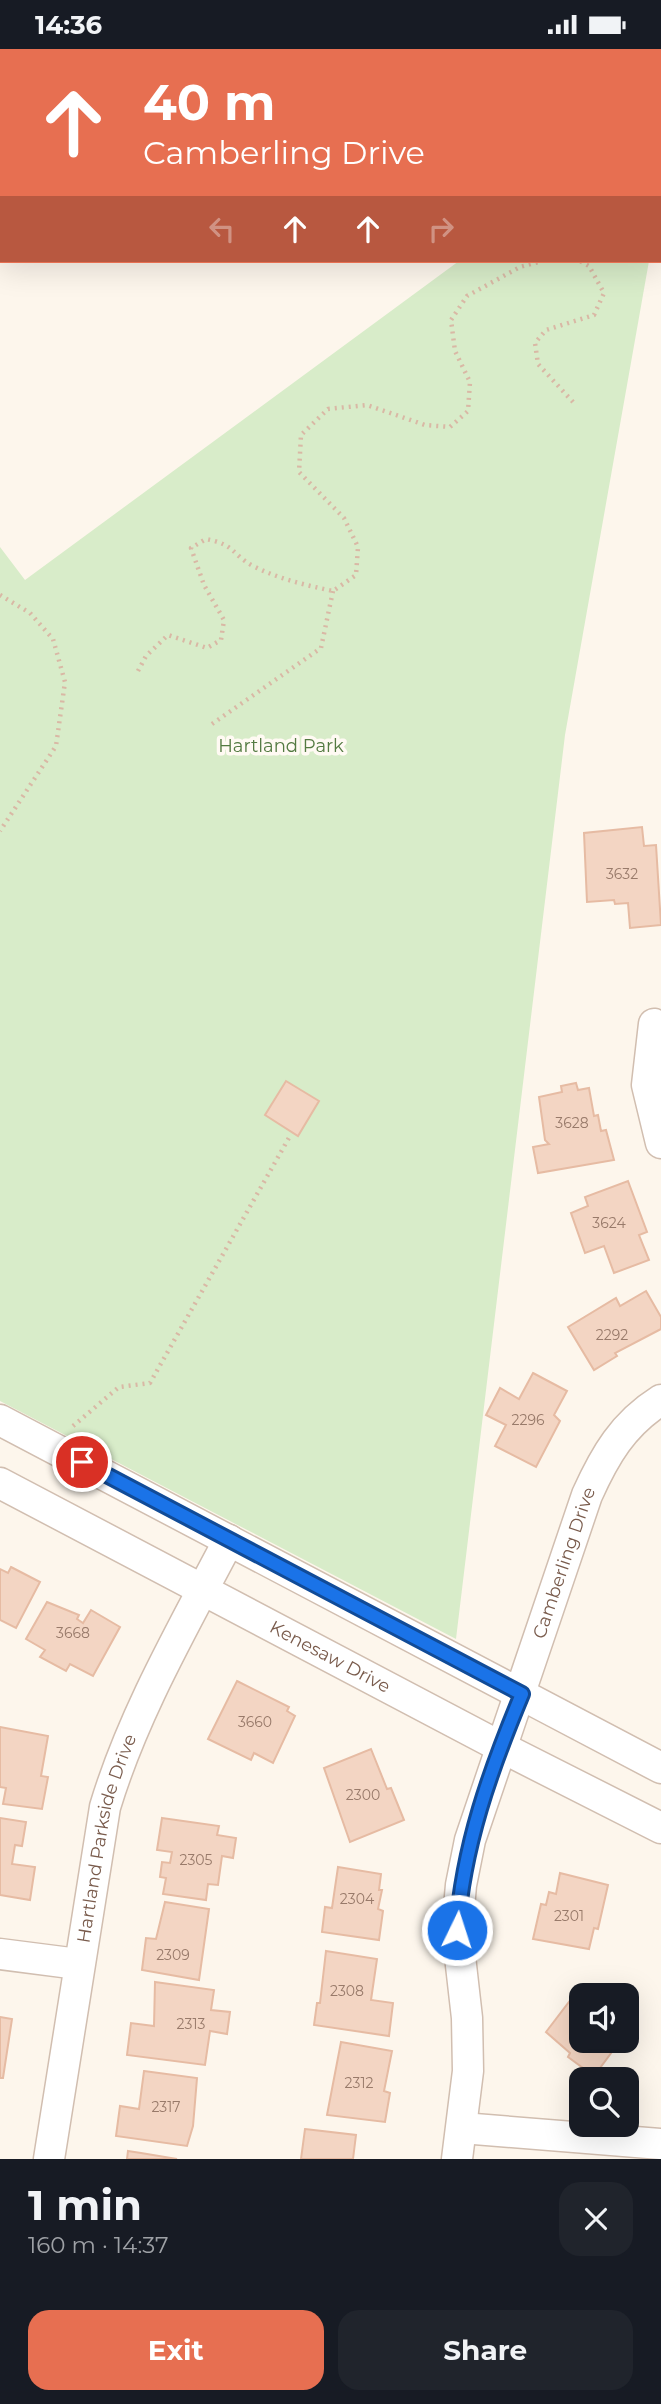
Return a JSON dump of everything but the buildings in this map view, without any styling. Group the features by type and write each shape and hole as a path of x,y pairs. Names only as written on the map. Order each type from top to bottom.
{"street":[{"path":"654,1024 648,1084 661,1143"},
{"name":"Camberling Drive","path":"457,2159 468,2071 467,2018 457,1930 461,1885 470,1840 500,1747 522,1694 587,1495 607,1452 626,1427 661,1400"},
{"path":"0,1420 661,1768"},
{"name":"Kenesaw Drive","path":"0,1483 500,1747 661,1828"},
{"name":"Hartland Parkside Drive","path":"48,2159 104,1807 116,1769 229,1540"},
{"path":"0,1954 78,1964"},
{"path":"462,2128 661,2144"}],"path":[{"path":"212,724 321,647 333,591 356,575 358,547 344,518 299,473 301,435 328,409 368,404 425,425 450,427 468,411 470,382 455,351 451,320 467,296 520,267 535,263"},
{"path":"573,402 538,363 535,343 547,330 594,315 604,293 589,267 583,263"},
{"path":"138,671 146,656 168,635 207,648 221,640 224,620 204,585 191,548 206,539 227,544 249,563 272,575 333,591"},
{"path":"0,595 30,613 53,639 65,683 56,746 0,831"},
{"path":"57,1449 68,1430 119,1387 150,1383 290,1136"}],"green space":[{"name":"Hartland Park","path":"456,263 649,263 565,735 456,1639 0,1401 0,547 25,580"}],"route":[{"path":"82,1462 522,1694 500,1747 470,1840 461,1885 457,1930"}]}
